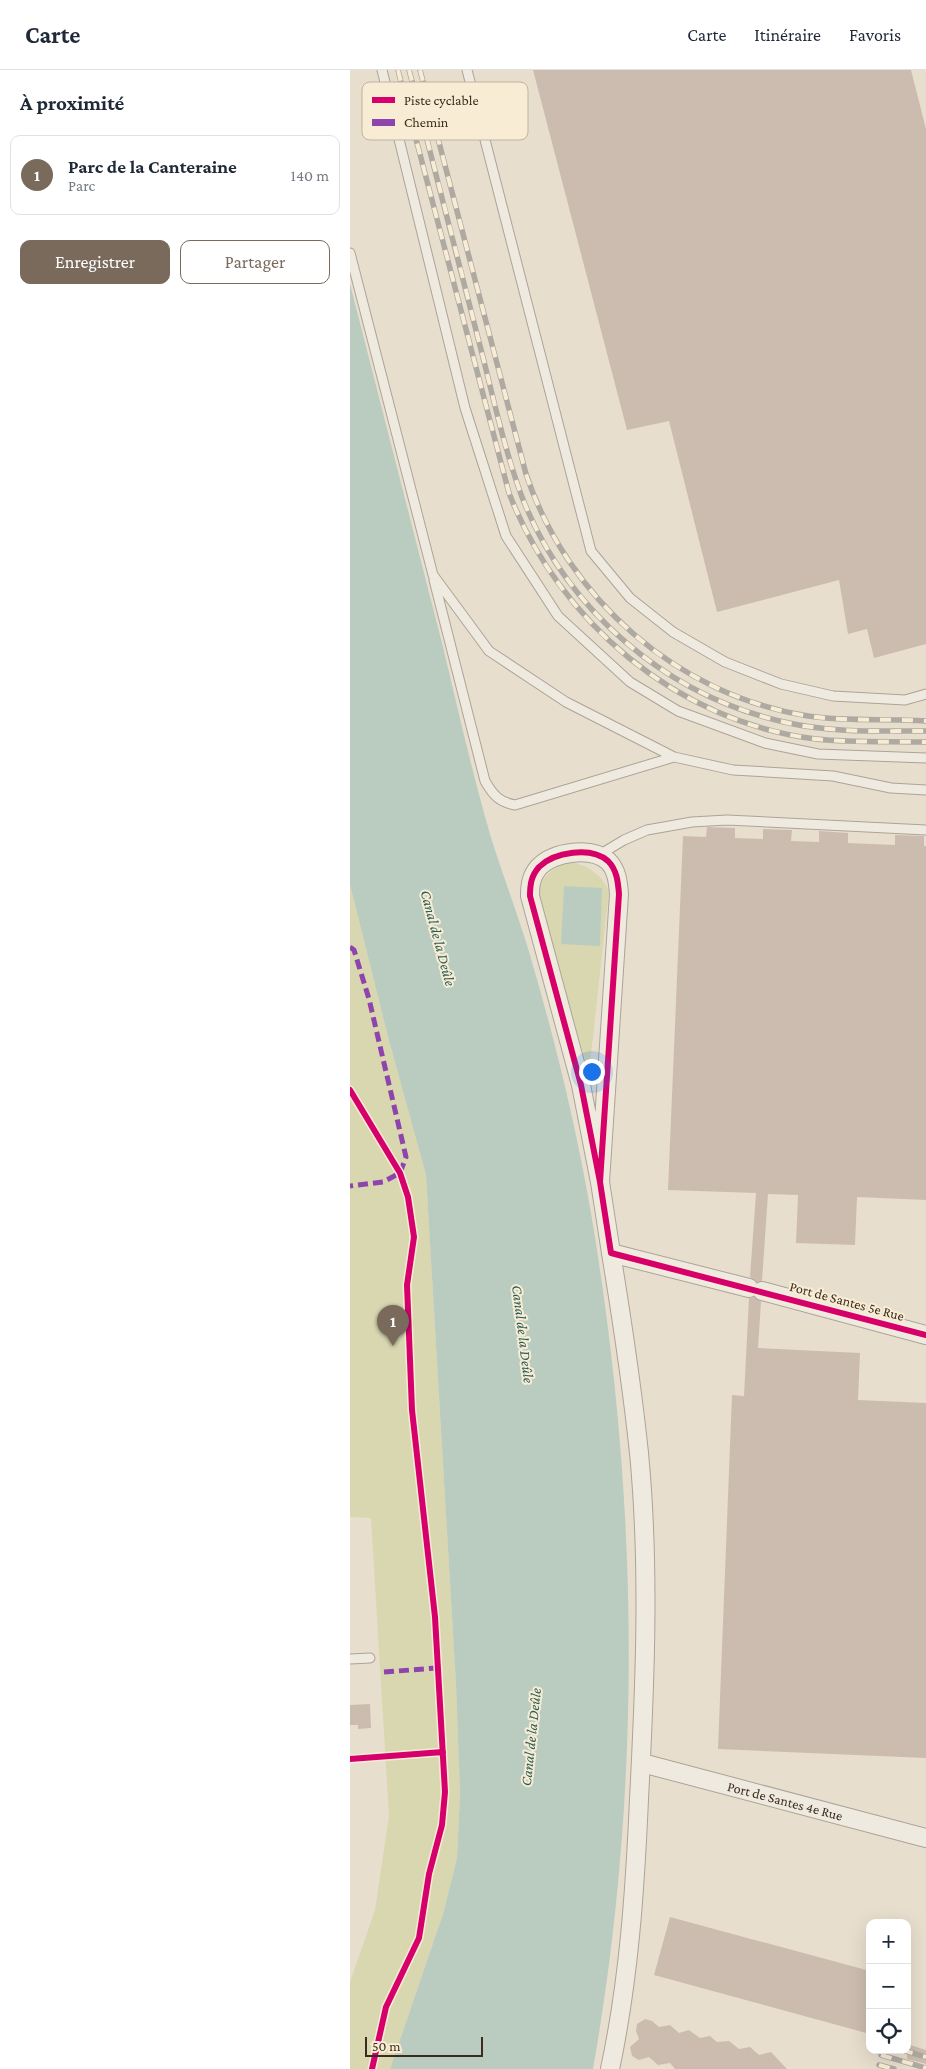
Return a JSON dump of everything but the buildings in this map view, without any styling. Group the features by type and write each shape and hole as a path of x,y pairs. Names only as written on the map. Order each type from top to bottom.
{"street":[{"path":"600,1182 619,894 615,870 608,861 598,855 571,854 545,862 532,877 530,896 581,1085 612,1253 639,1454 646,1611 642,1763 629,1951 610,2069"},
{"name":"Port de Santes 5e Rue","path":"612,1253 926,1334"},
{"name":"Port de Santes 4e Rue","path":"642,1763 926,1838"}],"lane":[{"path":"399,140 465,408 506,536 558,616 630,682 678,711 765,743 818,754 926,758"},
{"path":"485,140 591,550 630,598 673,632 724,662 781,684 833,696 906,700 926,694"},
{"path":"350,253 485,781 493,795 505,803 515,805 674,757"},
{"path":"433,574 489,651 566,702 674,757 733,770 833,776 891,788 926,790"},
{"path":"598,855 646,830 692,822 727,820 926,830"},
{"path":"350,1659 370,1658"}],"shaded area":[{"path":"568,862 581,865 593,871 609,891 589,1073 538,899 543,880 556,868"},
{"path":"350,885 388,1037 426,1175 456,1684 460,1794 457,1858 443,1914 390,2069 350,2069 350,1982 375,1910 389,1816 371,1518 350,1517"}],"water":[{"name":"Canal de la Deûle","path":"350,284 483,811 530,955 556,1051 585,1180 607,1320 619,1427 626,1534 629,1641 627,1748 621,1855 609,1962 593,2069 390,2069 443,1914 457,1858 460,1794 456,1684 426,1175 388,1037 350,885"},
{"path":"564,886 602,888 600,946 561,944"}],"railway":[{"path":"398,70 401,82"},
{"path":"409,70 412,82"},
{"path":"420,70 423,82"},
{"path":"416,140 509,493 531,540 559,583 591,623 629,658 671,688 716,712 765,729 816,739 926,742"},
{"path":"427,140 498,418 522,497 541,538 565,576 593,611 626,642 661,669 700,692 741,710 784,722 819,728 855,731 926,731"},
{"path":"438,140 526,474 545,519 569,562 599,600 634,634 672,663 715,687 760,705 823,718 926,721"},
{"path":"911,2053 926,2057"},
{"path":"881,2055 926,2068"},
{"path":"879,2065 894,2069"}],"marked path":[{"path":"350,947 354,950 369,999 406,1157 400,1173 383,1182 350,1186"},
{"path":"384,1672 437,1668"}],"cycle path":[{"path":"600,1182 619,894 615,872 608,861 601,856 583,852 554,858 539,867 534,874 530,896 581,1085 600,1182 611,1253 926,1335"},
{"path":"350,1090 400,1173 408,1197 414,1237 407,1285 412,1410 435,1617 445,1792 442,1825 429,1874 419,1938 386,2007 372,2069"},
{"path":"350,1759 443,1752"}],"place":[{"name":"Parc de la Canteraine","path":"393,1346"}]}
